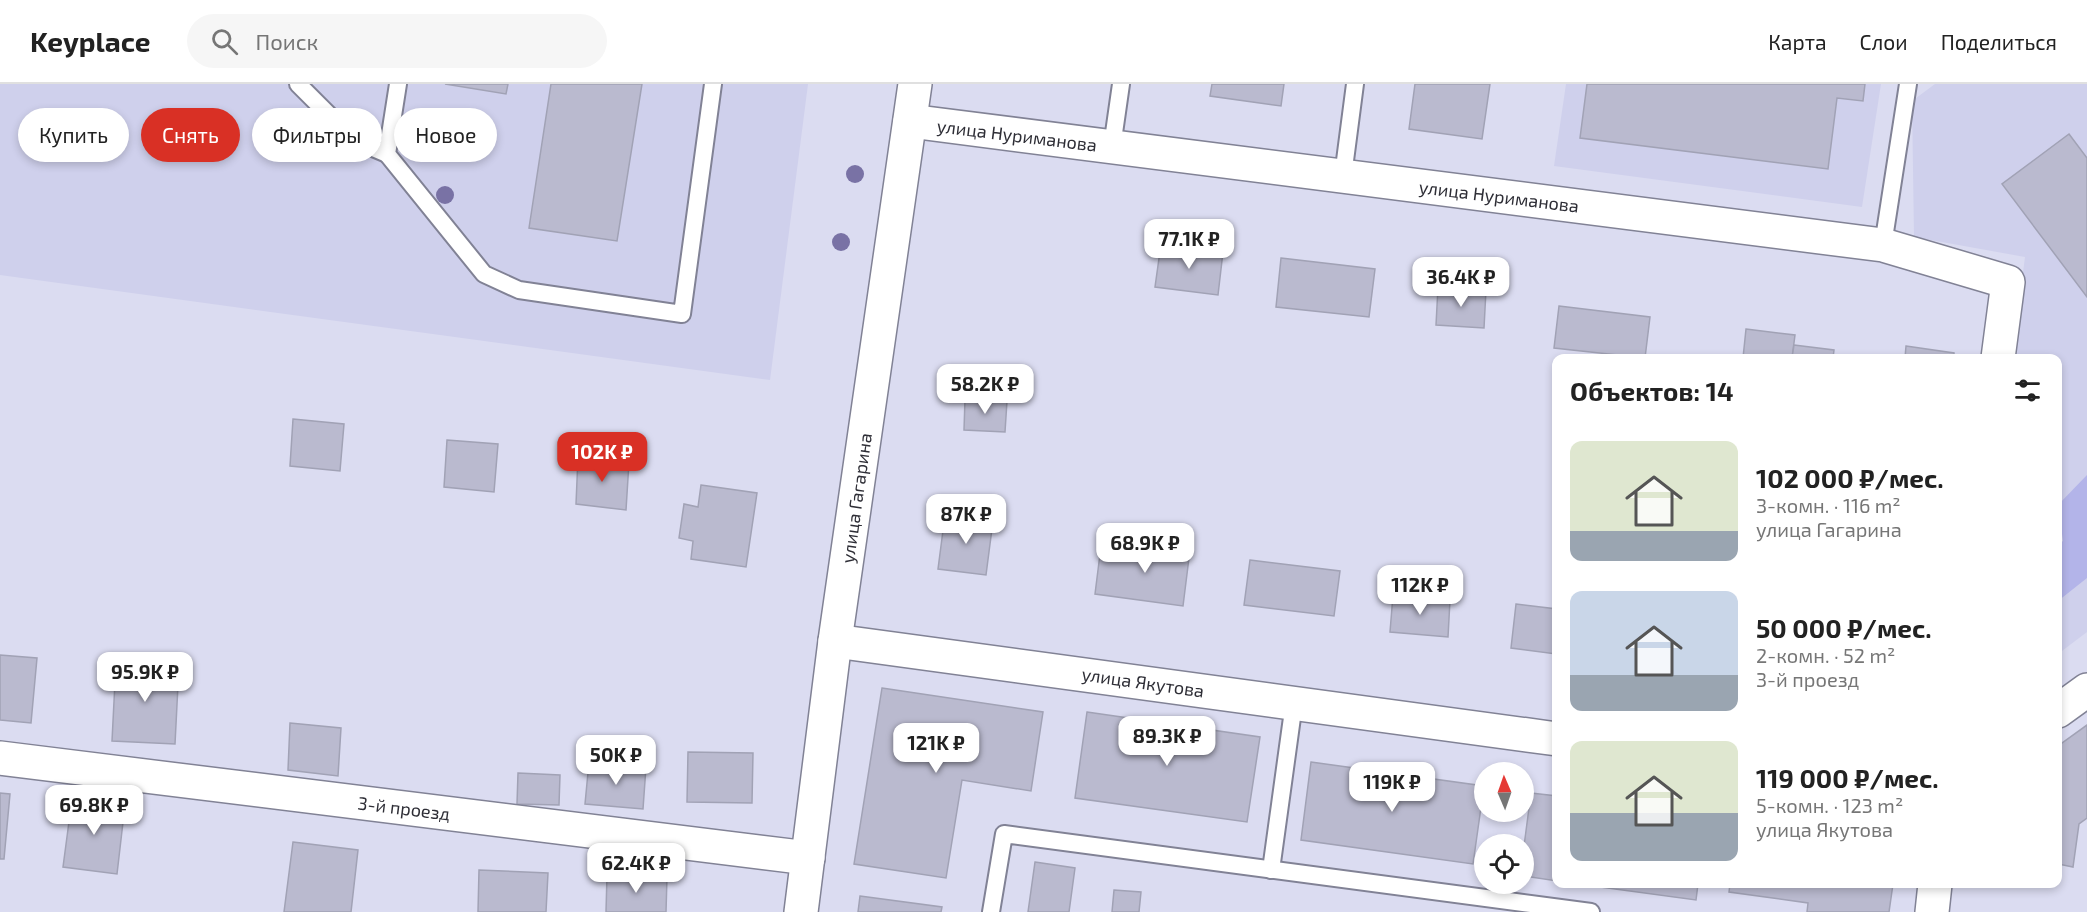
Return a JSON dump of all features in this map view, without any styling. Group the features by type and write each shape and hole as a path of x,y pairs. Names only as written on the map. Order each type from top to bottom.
{"street":[{"name":"улица Гагарина","path":"801,912 835,641 915,84"},
{"name":"улица Нуриманова","path":"910,121 1883,244 2008,282 1999,354"},
{"name":"улица Якутова","path":"835,641 1552,738"},
{"path":"2062,708 2087,690"},
{"name":"3-й проезд","path":"0,758 808,858"},
{"path":"1932,912 1935,888"}],"lane":[{"path":"298,84 354,140 387,154 483,274 519,290 682,314 713,84"},
{"path":"387,154 398,84"},
{"path":"1112,147 1121,84"},
{"path":"1343,176 1355,84"},
{"path":"1883,244 1908,84"},
{"path":"1271,870 1294,703"},
{"path":"991,912 1004,834 1591,912"}],"shaded area":[{"path":"0,84 808,84 770,380 0,275"},
{"path":"1566,84 1881,84 1862,207 1554,166"},
{"path":"1935,84 2087,84 2087,632 2062,651 2062,354 2013,354 2025,257 1914,237 1912,101"},
{"path":"2087,475 2087,578 2062,598 2063,541 2062,501"}],"building":[{"path":"445,84 508,84 506,94"},
{"path":"551,84 642,84 617,241 529,228"},
{"path":"1212,84 1284,84 1281,106 1210,96"},
{"path":"1415,84 1490,84 1482,139 1409,129"},
{"path":"1587,84 1865,84 1863,101 1837,98 1828,169 1580,138"},
{"path":"2069,134 2087,158 2087,297 2002,184"},
{"path":"1161,244 1223,252 1218,295 1155,287"},
{"path":"1281,258 1375,269 1369,317 1276,307"},
{"path":"1438,287 1486,290 1484,328 1436,325"},
{"path":"1559,306 1650,317 1645,354 1609,354 1554,348"},
{"path":"1746,329 1795,335 1793,354 1743,354"},
{"path":"1794,345 1834,350 1834,354 1793,354"},
{"path":"1906,346 1954,353 1954,354 1905,354"},
{"path":"965,399 1007,401 1005,432 964,430"},
{"path":"293,419 344,424 340,471 290,466"},
{"path":"447,440 498,444 494,492 444,487"},
{"path":"578,457 629,462 626,510 576,504"},
{"path":"701,485 757,493 746,567 691,559 693,541 679,538 684,504 698,507"},
{"path":"945,515 993,521 986,575 938,569"},
{"path":"1128,541 1190,550 1183,606 1095,594 1100,554 1126,558"},
{"path":"1250,560 1340,571 1334,616 1244,605"},
{"path":"1393,595 1450,600 1448,637 1390,632"},
{"path":"1516,604 1552,608 1552,653 1511,648"},
{"path":"0,655 37,658 31,723 0,720"},
{"path":"116,662 179,665 175,744 112,741"},
{"path":"882,688 1043,712 1031,791 962,780 946,878 854,864"},
{"path":"1087,712 1260,737 1247,822 1075,798"},
{"path":"290,723 341,728 338,776 288,770"},
{"path":"2087,725 2087,818 2079,824 2073,867 2062,865 2062,743"},
{"path":"688,752 753,753 752,803 687,802"},
{"path":"589,762 646,767 643,809 585,804"},
{"path":"1311,762 1474,785 1474,822 1479,822 1477,834 1474,834 1473,864 1301,840"},
{"path":"518,773 560,775 559,805 517,804"},
{"path":"0,793 10,794 4,859 0,859"},
{"path":"1534,793 1552,795 1552,880 1534,878 1534,834 1526,834 1527,822 1534,822"},
{"path":"72,799 125,805 117,874 63,867"},
{"path":"293,842 358,850 351,912 284,912"},
{"path":"1035,862 1075,868 1069,912 1028,912"},
{"path":"479,870 548,873 546,912 478,912"},
{"path":"607,875 667,877 666,912 606,912"},
{"path":"1608,888 1698,888 1696,900"},
{"path":"1730,888 1892,888 1889,912 1807,912 1808,903 1729,892"},
{"path":"1114,890 1141,892 1139,912 1112,912"},
{"path":"860,896 942,907 941,912 858,912"}]}
